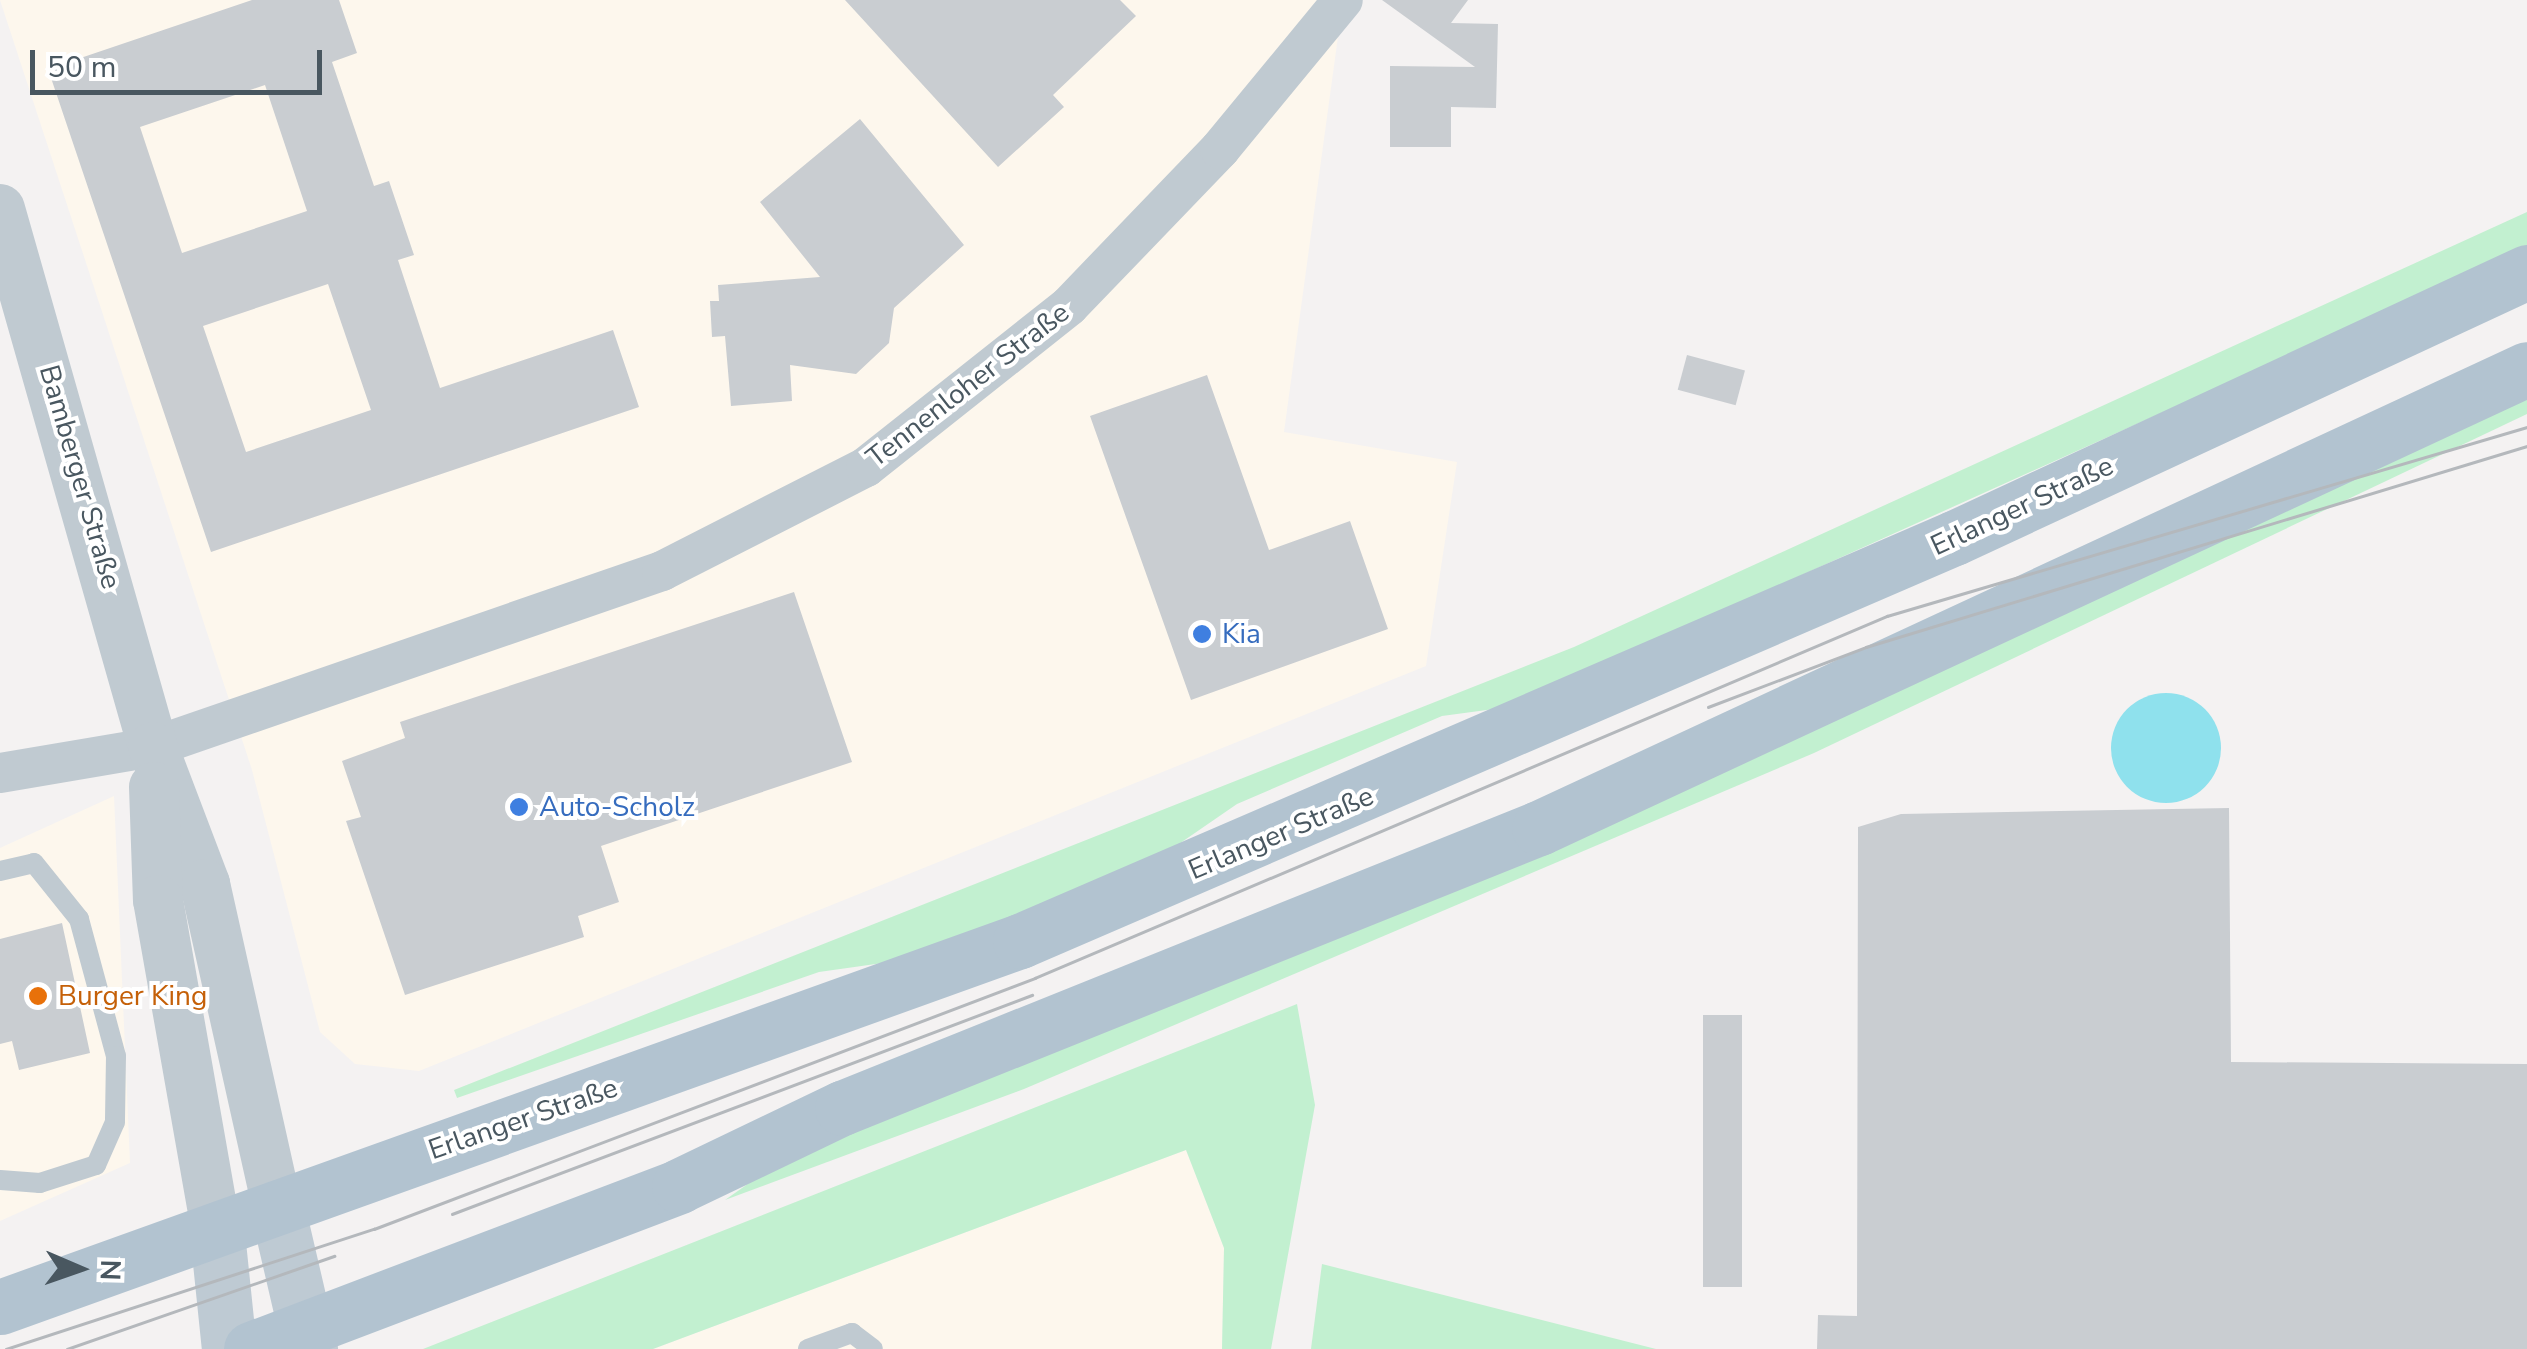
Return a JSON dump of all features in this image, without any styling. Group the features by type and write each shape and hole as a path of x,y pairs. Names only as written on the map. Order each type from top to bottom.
{"main road":[{"name":"Erlanger Straße","path":"0,1307 217,1233 277,1206 922,978 1124,899 1937,546 2527,272"},
{"path":"251,1349 308,1338 692,1181 852,1104 1539,828 2527,369"},
{"path":"277,1206 308,1338"},
{"path":"217,1233 229,1349"}],"street":[{"name":"Tennenloher Straße","path":"0,773 153,746 707,554 866,467 1069,306 1220,149 1342,0"},
{"name":"Bamberger Straße","path":"0,209 153,746 205,884 277,1206"},
{"name":"Bamberger Straße","path":"153,746 158,900 217,1233"}],"lane":[{"path":"0,871 34,863 80,919 116,1056 115,1122 96,1165 40,1183 0,1180"},
{"path":"808,1349 852,1333 873,1349"}],"shaded area":[{"path":"0,0 1343,0 1284,432 1457,462 1426,666 419,1071 355,1064 320,1032 252,770"},
{"path":"114,796 130,1163 0,1221 0,848"},
{"path":"1186,1150 1224,1248 1222,1349 653,1349"}],"green space":[{"path":"2527,212 2527,248 1509,707 1442,716 1237,804 1160,857 904,960 819,972 457,1098 454,1090 1574,647"},
{"path":"2527,388 2527,414 1814,753 1024,1089 725,1200 807,1142"},
{"path":"1297,1004 1315,1105 1271,1349 1222,1349 1224,1248 1186,1150 653,1349 423,1349"},
{"path":"1322,1264 1656,1349 1311,1349"}],"water":[{"path":"2166,693 2187,697 2205,709 2217,727 2221,748 2217,769 2205,787 2187,799 2166,803 2145,799 2127,787 2115,769 2111,748 2115,727 2127,709 2145,697"}],"building":[{"path":"252,0 339,0 357,53 332,62 374,186 389,181 414,255 398,260 440,388 613,330 639,407 211,552 48,69","holes":["265,85 307,211 182,253 140,127","328,284 371,410 246,452 203,326"]},
{"path":"845,0 1120,0 1136,16 1053,95 1064,107 998,167"},
{"path":"1382,0 1468,0 1451,23 1498,24 1496,108 1451,107 1451,147 1390,147 1390,66 1475,67"},
{"path":"860,119 964,245 894,308 889,343 856,374 790,365 792,401 731,406 725,336 712,337 710,301 719,301 718,285 820,277 760,202"},
{"path":"1687,355 1745,371 1736,405 1678,390"},
{"path":"1207,375 1269,550 1350,521 1388,629 1191,700 1090,416"},
{"path":"794,592 852,762 601,846 619,902 578,916 584,937 405,995 346,821 361,817 342,761 405,738 400,722"},
{"path":"2229,808 2231,1062 2527,1064 2527,1349 1817,1349 1818,1315 1857,1316 1858,827 1901,814"},
{"name":"Burger King","path":"62,923 90,1053 19,1070 12,1041 0,1044 0,939"},
{"path":"1703,1015 1742,1015 1742,1287 1703,1287"}],"tram line":[{"path":"6,1349 374,1229 1035,978 1887,616 2527,427"},
{"path":"1708,707 1866,647 2527,446"},
{"path":"452,1214 1032,995"},
{"path":"67,1349 334,1256"}],"place":[{"name":"Kia","path":"1202,634"},
{"name":"Auto-Scholz","path":"519,807"},
{"name":"Burger King","path":"38,996"}]}
